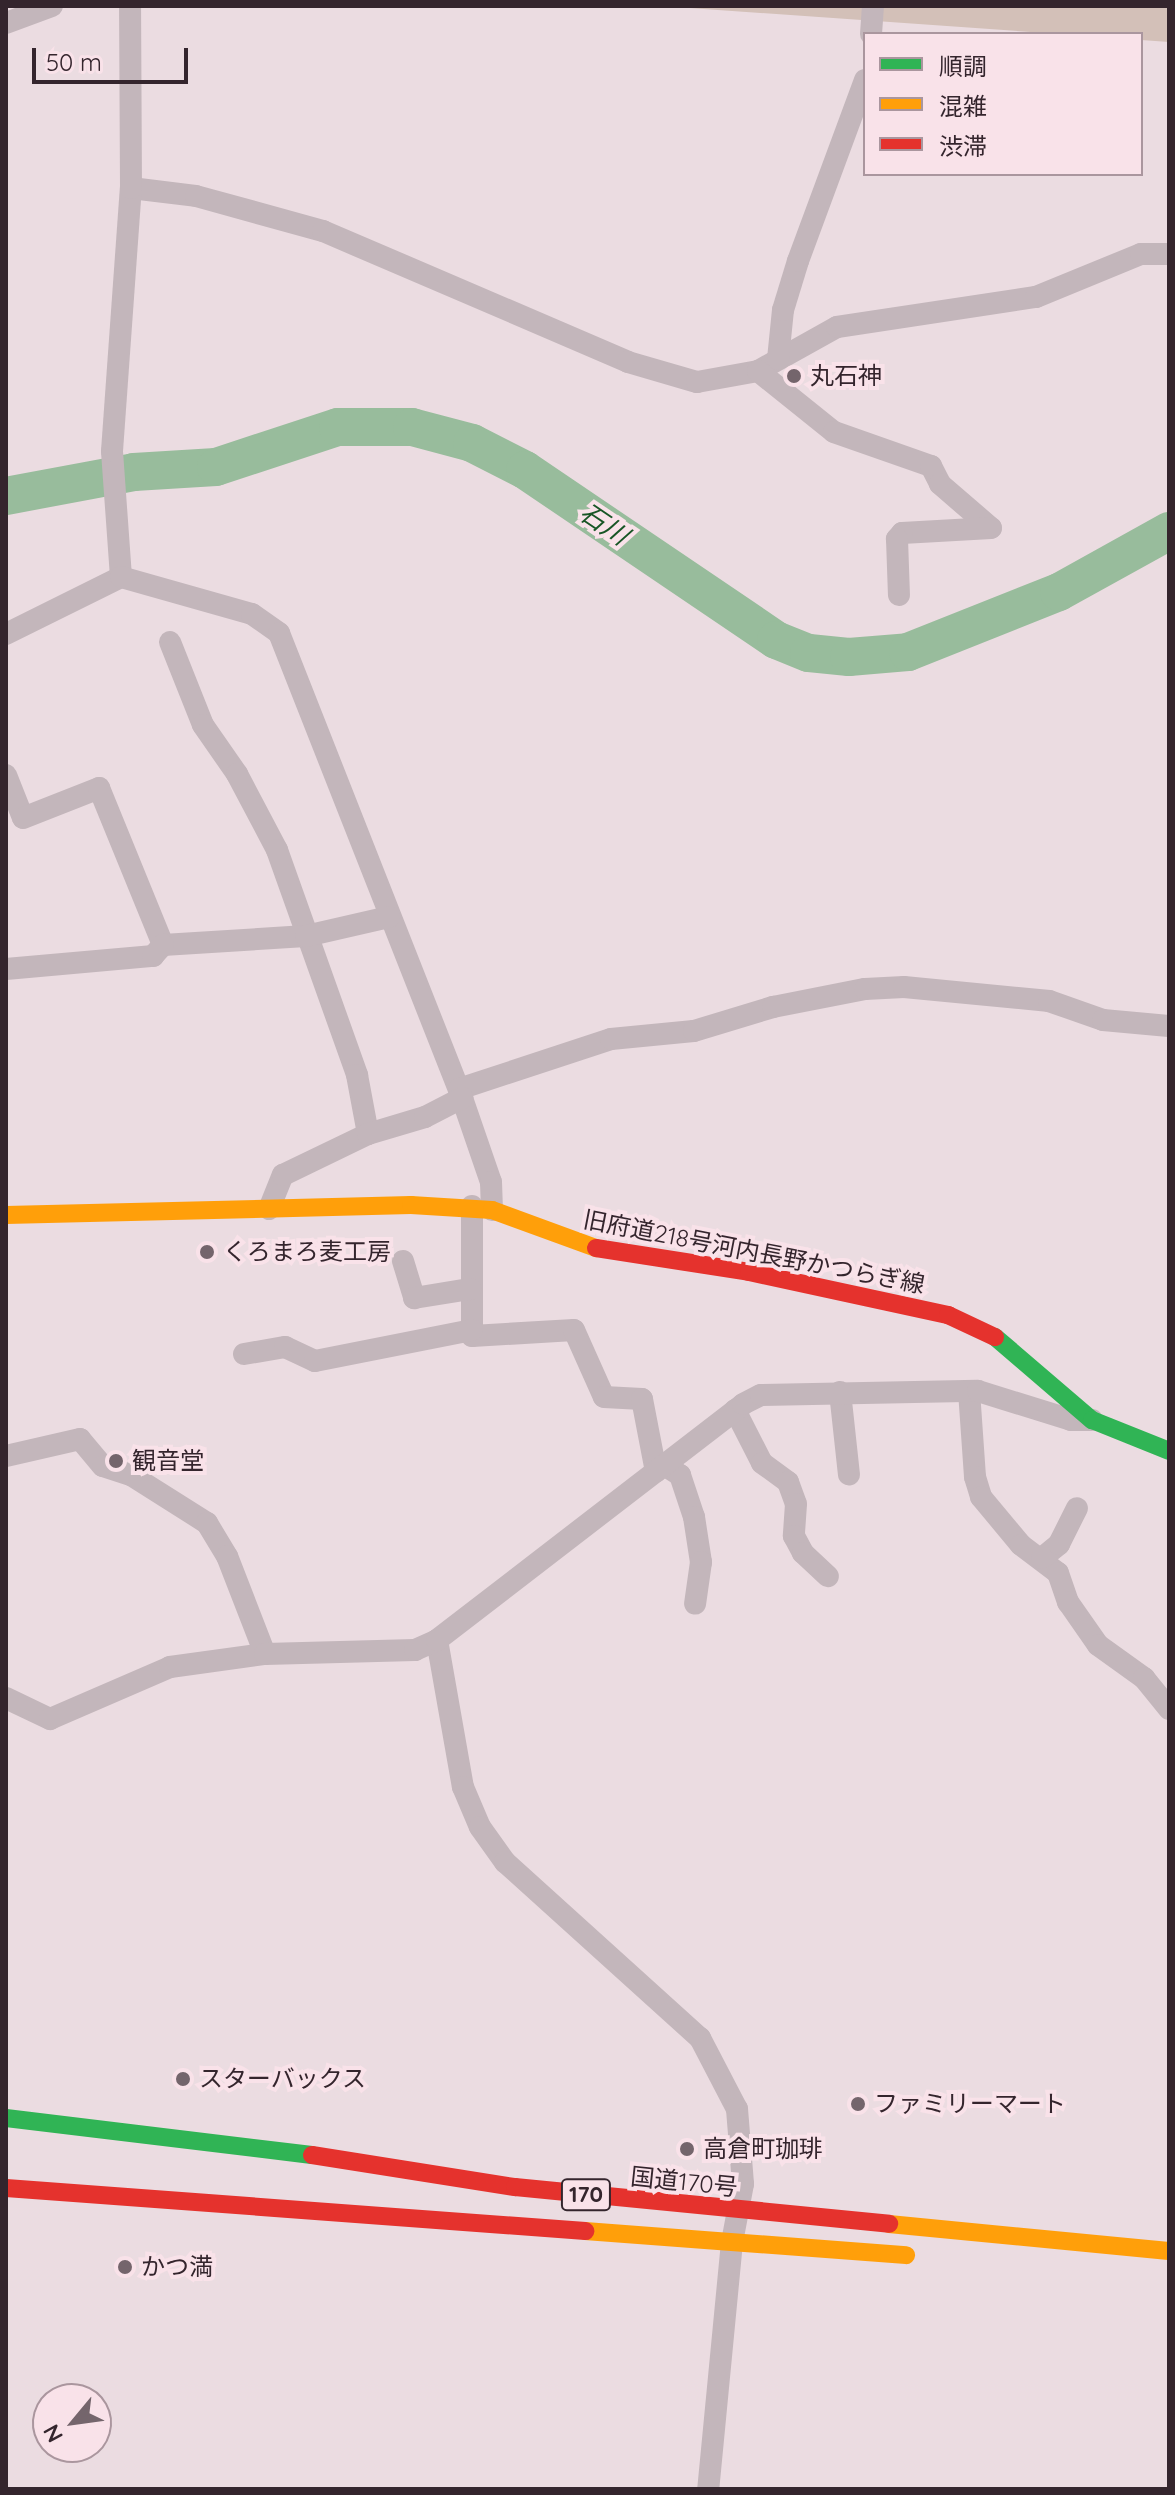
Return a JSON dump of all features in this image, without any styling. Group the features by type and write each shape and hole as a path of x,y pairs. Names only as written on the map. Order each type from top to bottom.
{"main road":[{"name":"旧府道218号河内長野かつらぎ線","path":"6,1215 482,1208 588,1247 749,1272 948,1315 1006,1342 1092,1420 1169,1451"},
{"name":"国道170号","path":"6,2118 740,2213 1169,2251"},
{"name":"170","path":"6,2188 931,2257"}],"street":[{"path":"6,23 52,6"},
{"path":"121,577 116,548 112,451 131,188 130,6"},
{"path":"871,32 873,6"},
{"path":"778,359 783,310 798,261 863,85"},
{"path":"131,188 196,196 323,231 666,376 697,382 758,371 837,327 1036,297 1141,254 1169,254"},
{"path":"758,371 834,432 931,466 940,484 991,528 902,533 897,539 899,595"},
{"path":"6,634 121,577 252,614 279,633 460,1094 491,1182 482,1208 470,1289 472,1336 574,1330 604,1397 642,1399 660,1469"},
{"path":"170,642 203,725 258,809 277,850 357,1075 368,1134"},
{"path":"6,775 23,818 99,788 163,945"},
{"path":"6,969 153,956 163,945 306,936 389,917"},
{"path":"269,1209 283,1175 368,1134 425,1117 460,1094 611,1039 694,1031 773,1007 865,989 904,987 1049,1001 1103,1020 1169,1026"},
{"path":"403,1261 414,1298 470,1289"},
{"path":"244,1354 285,1347 315,1361 472,1330"},
{"path":"6,1698 50,1719 170,1667 265,1654 415,1650 437,1640 735,1410 761,1395 969,1391 1071,1420 1092,1420"},
{"path":"969,1391 969,1432 981,1497 1021,1545 1058,1573 1068,1602 1098,1645 1144,1678 1169,1709"},
{"path":"840,1392 849,1475"},
{"path":"735,1410 762,1463 788,1482 796,1504 794,1536 818,1576"},
{"path":"6,1456 80,1439 103,1466 131,1475 207,1523 227,1556 265,1654"},
{"path":"660,1469 680,1475 694,1517 701,1562 695,1604"},
{"path":"1042,1558 1059,1544 1077,1508"},
{"path":"437,1640 463,1787 480,1827 505,1862 700,2038 726,2078 737,2109 744,2154 740,2213 732,2242 708,2489"}],"shaded area":[{"path":"661,6 1169,6 1169,42 1143,40 1143,32 1031,32"}],"waterway":[{"name":"石川","path":"6,496 134,472 216,467 338,427 412,427 472,443 525,470 776,640 809,653 849,657 908,652 1059,592 1169,531"}],"traffic: fast":[{"path":"995,1337 1092,1420 1169,1451"},
{"path":"6,2118 312,2155"}],"traffic: slow":[{"path":"6,1215 411,1205 492,1210 596,1248"},
{"path":"889,2224 1169,2251"},
{"path":"585,2231 906,2255"}],"traffic: jam":[{"path":"596,1248 749,1272 948,1315 995,1337"},
{"path":"312,2155 515,2187 889,2224"},
{"path":"6,2188 585,2231"}],"place":[{"name":"丸石神","path":"794,376"},
{"name":"くろまろ麦工房","path":"207,1252"},
{"name":"観音堂","path":"116,1461"},
{"name":"スターバックス","path":"183,2079"},
{"name":"ファミリーマート","path":"858,2104"},
{"name":"高倉町珈琲","path":"687,2149"},
{"name":"かつ満","path":"125,2267"}]}
